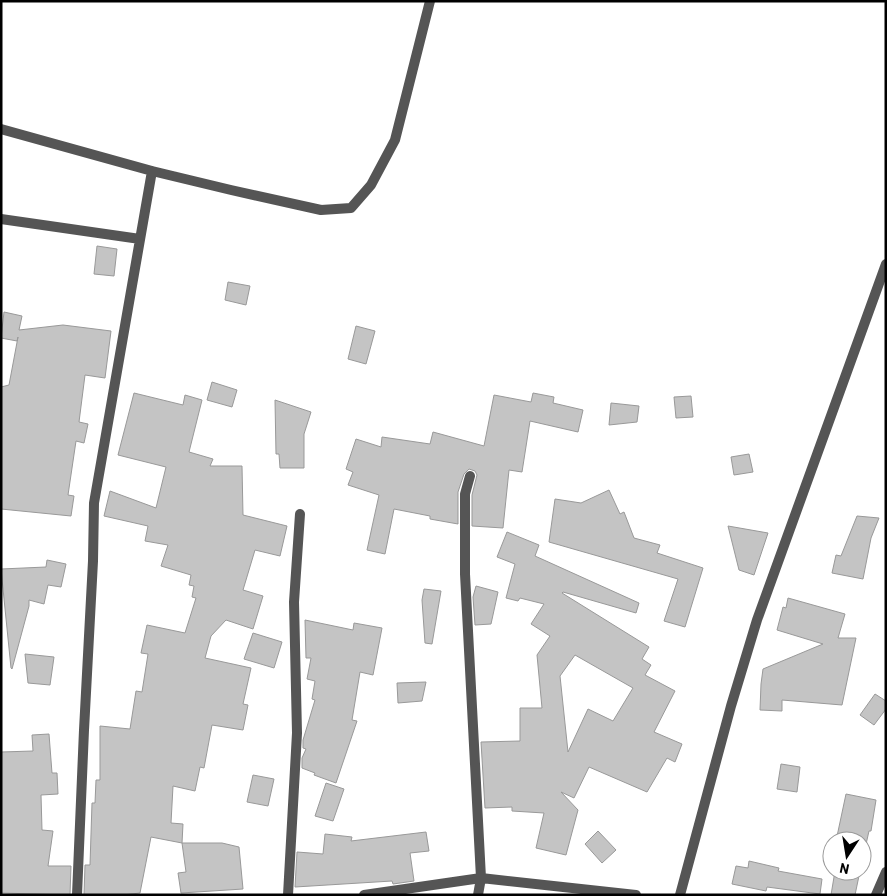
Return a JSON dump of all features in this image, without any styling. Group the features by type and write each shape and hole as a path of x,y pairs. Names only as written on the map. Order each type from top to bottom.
{"street":[{"path":"1,129 152,171 231,190 321,210 351,208 371,185 395,140 430,1"},
{"path":"77,895 94,561 94,503 152,171"},
{"path":"1,219 140,239"},
{"path":"680,895 731,706 757,620 886,264"},
{"path":"470,476 465,494 465,574 481,878 478,895"},
{"path":"288,895 297,733 294,602 300,514"},
{"path":"876,895 886,872"},
{"path":"364,895 481,878 636,895"}],"building":[{"path":"97,246 117,249 114,276 94,274"},
{"path":"228,282 250,286 246,305 225,300"},
{"path":"4,312 22,316 19,330 63,325 111,331 105,378 85,375 79,422 88,424 84,443 76,441 68,495 74,496 71,516 1,509 1,387 9,385 18,337 17,341 1,338"},
{"path":"356,326 375,331 366,364 348,359"},
{"path":"212,382 237,390 232,407 207,400"},
{"path":"134,393 183,405 185,395 202,400 189,452 213,459 210,466 242,466 243,515 287,526 280,556 255,550 243,590 263,596 253,629 226,620 211,636 205,658 251,668 243,704 248,705 243,730 212,725 204,768 200,767 195,791 173,786 171,823 183,824 182,843 151,837 140,893 84,895 85,865 90,865 92,803 95,803 96,780 100,780 100,726 130,729 136,691 142,692 148,654 141,653 147,625 185,633 196,598 192,597 194,586 189,585 191,575 161,566 168,545 145,541 148,526 104,516 110,491 156,508 166,467 118,455"},
{"path":"533,393 554,397 553,403 583,410 578,432 530,421 522,472 509,470 503,528 472,526 472,495 477,475 475,471 469,469 464,474 458,492 458,524 430,519 430,516 394,509 385,554 367,550 379,495 348,485 353,472 346,469 356,439 381,447 382,437 430,444 433,432 484,446 494,395 531,402"},
{"path":"691,396 693,417 676,418 674,397"},
{"path":"275,400 311,412 304,434 304,468 280,468 279,454 276,454"},
{"path":"611,403 639,406 637,422 609,425"},
{"path":"749,454 753,472 734,475 731,457"},
{"path":"609,490 620,514 624,512 634,538 660,545 657,553 703,568 685,627 664,621 678,579 549,542 555,499 581,503"},
{"path":"857,516 879,518 871,538 863,579 832,573 836,555 841,556"},
{"path":"728,526 768,533 754,575 739,570"},
{"path":"507,532 539,545 535,556 639,603 636,613 562,593 649,647 642,659 651,665 645,675 675,691 654,732 682,744 675,762 667,758 647,792 589,767 574,798 561,792 578,810 566,855 536,848 544,813 512,811 512,807 485,808 481,742 520,741 520,708 542,708 537,655 550,636 531,624 544,604 520,598 518,601 506,598 515,564 497,557","holes":["575,655 633,688 613,721 588,709 568,752 560,676"]},
{"path":"47,560 66,564 61,587 48,585 44,604 29,600 12,669 1,569 46,567"},
{"path":"476,586 498,592 491,624 475,625 473,597"},
{"path":"424,589 441,591 432,644 425,643 422,600"},
{"path":"788,598 845,614 838,638 856,638 842,705 782,700 782,711 760,710 763,669 823,644 777,630 783,607 786,608"},
{"path":"305,620 353,630 354,623 382,628 373,675 360,672 352,720 357,721 336,783 314,775 315,773 302,768 302,758 306,749 303,748 303,740 315,700 312,699 315,681 307,679 311,658 306,658"},
{"path":"253,633 282,642 274,668 244,659"},
{"path":"25,654 54,657 50,685 28,683"},
{"path":"426,682 422,701 398,703 397,683"},
{"path":"875,694 886,701 886,709 874,725 860,715"},
{"path":"49,734 52,773 57,773 58,794 41,795 42,830 53,831 48,866 71,866 70,895 1,893 1,752 33,751 32,735"},
{"path":"781,764 800,767 797,792 777,789"},
{"path":"253,775 274,779 268,806 247,802"},
{"path":"326,783 344,789 333,821 315,816"},
{"path":"846,794 876,800 871,831 838,831"},
{"path":"598,831 616,850 602,863 585,844"},
{"path":"426,832 429,851 410,853 414,881 393,884 392,881 295,887 297,852 323,854 325,834 352,837 351,841"},
{"path":"182,843 222,843 239,847 243,889 181,893 178,873 186,872"},
{"path":"749,861 779,868 778,871 822,879 820,894 767,887 766,891 732,884 736,866 748,868"},
{"path":"833,881 858,881 855,895 831,895"}]}
